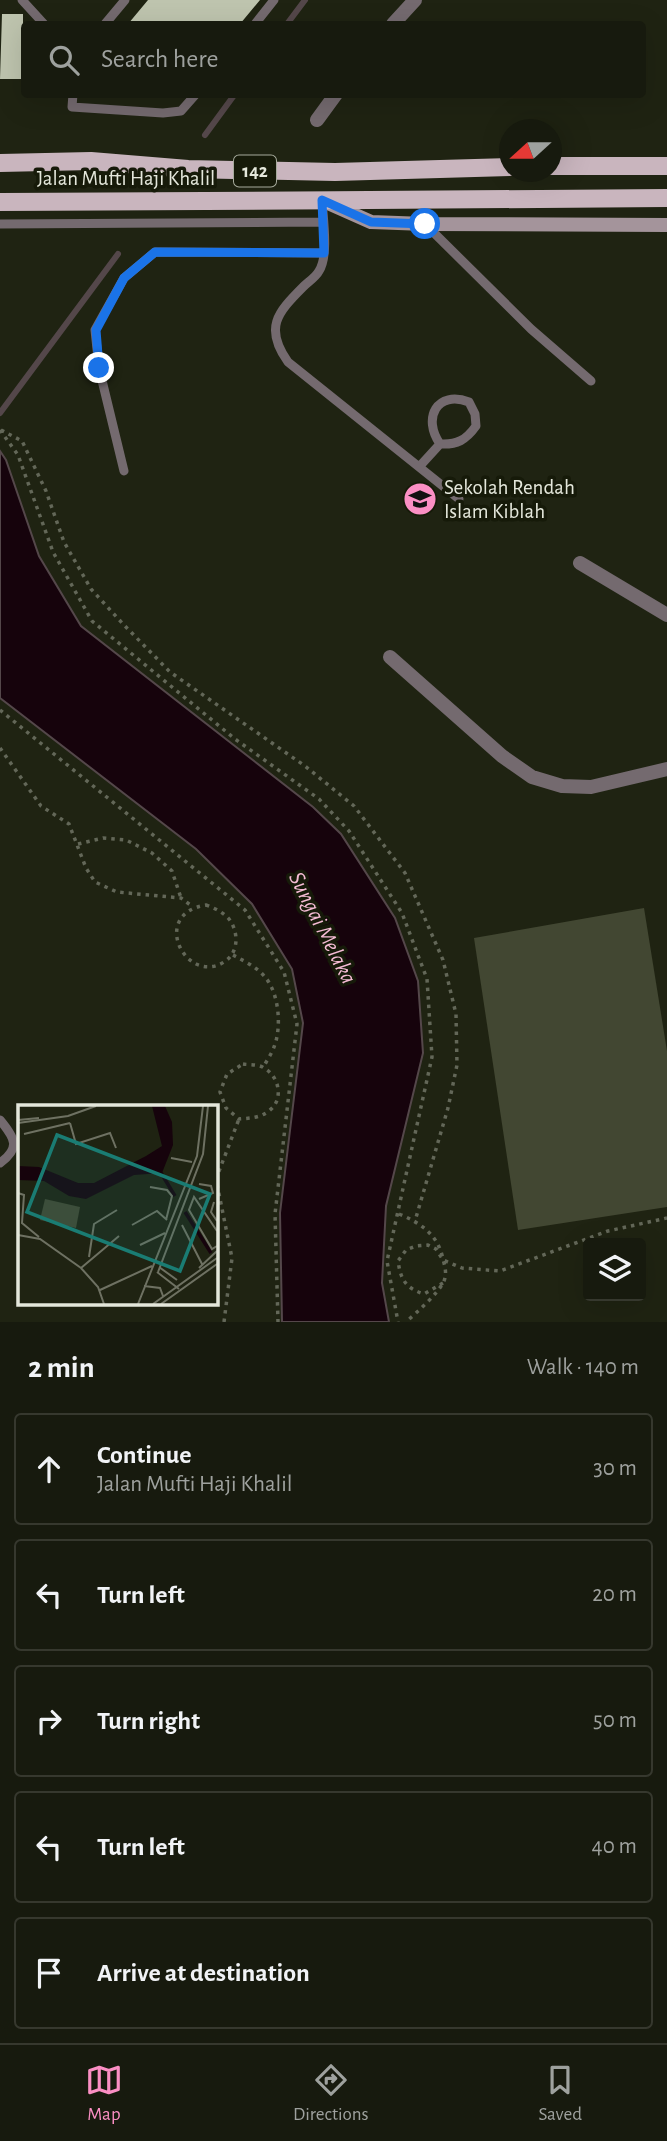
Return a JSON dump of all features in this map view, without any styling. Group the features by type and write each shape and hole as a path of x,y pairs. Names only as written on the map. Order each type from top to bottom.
{"main road":[{"name":"Jalan Mufti Haji Khalil","path":"0,163 91,161 188,169 335,172 499,167"},
{"path":"562,166 667,166"},
{"name":"142","path":"322,200 667,198"},
{"name":"Jalan Mufti Haji Khalil","path":"0,202 322,200 371,222 667,225"}],"street":[{"path":"396,21 415,0"},
{"path":"317,120 333,98"},
{"path":"580,563 667,615"},
{"path":"390,657 502,756 531,777 562,786 591,787 667,769"}],"lane":[{"path":"22,0 41,21"},
{"path":"108,21 125,0"},
{"path":"257,21 274,0"},
{"path":"73,98 72,107 163,113 181,111 192,98"},
{"path":"322,200 324,253 320,271 286,304 277,317 274,332 278,348 288,362 459,499"},
{"path":"0,225 323,222"},
{"path":"425,224 531,329 591,381"},
{"path":"124,471 99,368 96,330 124,278 155,252 324,253"},
{"path":"458,398 469,402 475,414 476,426 467,439 452,445 440,444 433,434 431,422 435,410 445,402 458,398"},
{"path":"419,467 440,444"},
{"path":"0,1120 10,1131 14,1147 11,1155 0,1163"}],"path":[{"path":"0,430 18,455 53,552 92,621 235,739 319,799 349,831 402,913 427,979 432,1057 387,1261 398,1322"},
{"path":"0,430 22,441 46,491 64,542 91,589 170,672 305,766 354,806 405,873 443,960 456,1014 457,1065 448,1108 415,1221"},
{"path":"0,710 245,909 284,972 298,1024 275,1213 278,1322"},
{"path":"0,748 41,806 69,824 86,868 96,882 117,892 181,898 193,907"},
{"path":"78,844 103,838 126,840 172,871 181,898"},
{"path":"206,905 218,910 230,920 237,940 233,955 223,964 208,967 194,964 181,951 176,935 180,917 193,907 206,905"},
{"path":"233,955 267,978 275,999 278,1022 275,1046 264,1067"},
{"path":"243,1064 264,1067 277,1080 279,1097 272,1109 258,1117 239,1119 226,1108 220,1092 227,1074 243,1064"},
{"path":"217,1176 239,1119"},
{"path":"217,1184 232,1258 224,1322"},
{"path":"398,1214 415,1221 432,1234 442,1251 446,1271 443,1283 406,1322"},
{"path":"443,1283 424,1294 408,1288 400,1276 398,1261 406,1251 416,1246 428,1245 436,1249 443,1259 461,1268 500,1271 608,1231 667,1218"}],"green space":[{"path":"644,908 667,1051 667,1207 518,1230 474,938"}],"water":[{"name":"Sungai Melaka","path":"0,451 6,460 39,556 81,626 313,807 341,834 395,918 418,981 423,1053 386,1206 382,1283 389,1322 282,1322 280,1213 303,1023 292,969 252,904 196,849 0,698"}],"building":[{"path":"148,0 260,0 242,21 130,21"},
{"path":"2,14 23,14 21,79 0,79"}],"waterway":[{"path":"289,21 305,0"},
{"path":"205,135 232,98"},
{"path":"0,413 118,254"}],"place":[{"name":"Sekolah Rendah Islam Kiblah","path":"420,499"}],"route":[{"path":"99,368 96,330 124,278 155,252 324,253 322,200 371,222 425,224"}]}
